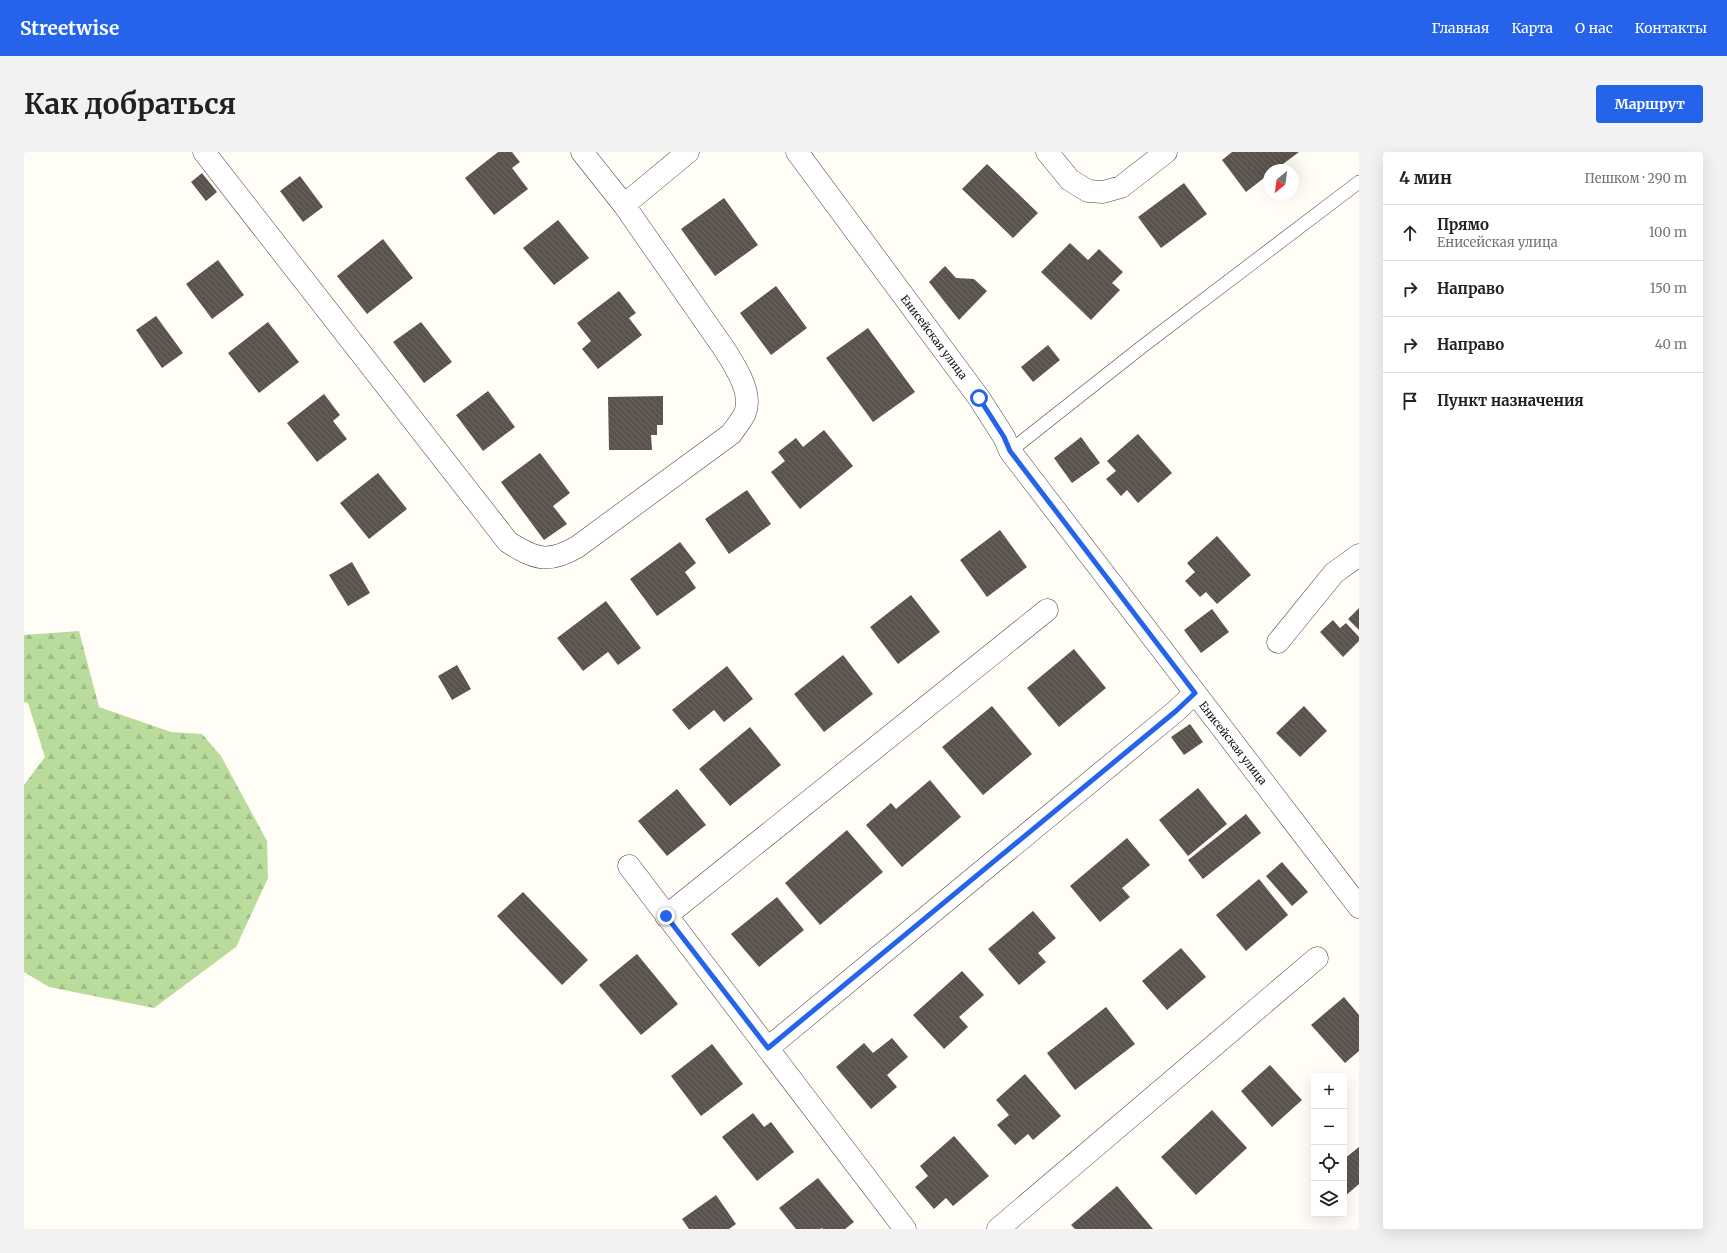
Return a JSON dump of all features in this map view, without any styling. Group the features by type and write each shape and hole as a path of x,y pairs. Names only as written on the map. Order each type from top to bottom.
{"street":[{"path":"204,152 508,542 528,555 549,558 562,556 577,547 731,434 746,413 747,394 739,373 725,350 624,205 582,152"},
{"path":"624,205 688,152"},
{"name":"Енисейская улица","path":"797,152 979,398 1004,437 1010,451 1359,907"},
{"path":"1047,152 1070,180 1088,191 1102,192 1121,187 1166,152"},
{"path":"1278,642 1334,573 1359,555"},
{"path":"666,916 1047,610"},
{"path":"768,1048 1176,711 1195,693"},
{"path":"629,866 905,1229"},
{"path":"998,1229 1317,958"}],"lane":[{"path":"1010,451 1149,341 1359,182"}],"green space":[{"path":"79,631 99,707 171,732 202,734 221,756 267,841 268,878 236,947 154,1008 49,987 24,972 24,785 45,757 28,703 24,702 24,635"}],"building":[{"path":"498,152 512,152 520,162 512,168 528,189 494,215 465,178"},
{"path":"1232,152 1299,152 1283,164 1263,164 1263,179 1246,192 1222,160"},
{"path":"987,164 1038,213 1013,238 962,189"},
{"path":"202,173 217,192 206,201 191,182"},
{"path":"300,176 323,207 303,222 280,191"},
{"path":"1184,183 1207,214 1161,248 1138,217"},
{"path":"724,198 758,245 715,276 681,229"},
{"path":"558,220 589,258 554,285 523,248"},
{"path":"383,239 413,278 367,314 337,276"},
{"path":"1070,243 1088,260 1099,249 1123,272 1112,283 1120,290 1091,320 1041,272"},
{"path":"218,260 244,295 212,319 186,284"},
{"path":"945,266 956,278 974,279 987,291 959,320 929,282"},
{"path":"776,286 807,328 771,355 740,313"},
{"path":"619,291 636,313 629,318 642,335 598,369 582,349 591,341 577,323"},
{"path":"156,316 183,353 162,368 136,330"},
{"path":"268,322 299,362 259,393 228,353"},
{"path":"421,322 452,362 424,383 393,342"},
{"path":"868,328 915,392 873,422 826,358"},
{"path":"1048,345 1060,360 1033,382 1021,367"},
{"path":"488,391 515,427 483,451 456,415"},
{"path":"324,394 340,415 333,421 347,439 317,462 287,423"},
{"path":"663,396 663,425 657,425 657,435 651,435 652,450 609,450 608,397"},
{"path":"824,430 853,466 800,509 771,472 785,461 778,452 796,438 803,447"},
{"path":"1138,434 1172,473 1138,503 1127,490 1121,496 1106,479 1116,471 1107,461"},
{"path":"1081,437 1100,463 1072,483 1054,458"},
{"path":"540,453 570,493 553,506 567,524 544,540 501,482"},
{"path":"378,473 407,509 369,539 340,503"},
{"path":"747,490 771,524 729,554 705,519"},
{"path":"1000,530 1027,567 987,597 960,560"},
{"path":"1217,536 1251,575 1217,604 1206,592 1200,597 1185,581 1195,572 1187,563"},
{"path":"680,542 696,563 685,572 696,588 657,616 630,579"},
{"path":"352,562 370,593 348,606 329,575"},
{"path":"911,595 940,632 898,664 870,627"},
{"path":"606,601 641,648 618,665 608,652 583,671 557,638"},
{"path":"1359,608 1359,630 1348,619"},
{"path":"1212,609 1229,632 1201,653 1184,630"},
{"path":"1333,620 1340,628 1346,623 1359,637 1359,641 1343,657 1320,632"},
{"path":"1074,649 1106,688 1059,727 1027,688"},
{"path":"843,655 873,694 824,732 794,694"},
{"path":"457,665 471,689 452,700 438,676"},
{"path":"727,666 753,699 724,722 714,710 689,730 672,710"},
{"path":"992,706 1032,754 983,795 942,747"},
{"path":"1304,706 1327,731 1300,757 1276,733"},
{"path":"1190,724 1203,742 1184,755 1171,737"},
{"path":"750,727 781,765 730,806 699,769"},
{"path":"930,780 961,817 902,867 866,825 891,803 896,809"},
{"path":"1198,788 1227,824 1188,856 1159,820"},
{"path":"677,789 706,825 667,856 638,821"},
{"path":"1246,814 1261,833 1203,879 1188,860"},
{"path":"847,830 883,872 820,925 785,883"},
{"path":"1127,838 1150,865 1122,888 1130,897 1100,922 1070,886"},
{"path":"1282,862 1308,892 1292,906 1266,876"},
{"path":"1259,879 1288,915 1246,951 1216,915"},
{"path":"523,892 588,960 562,985 497,916"},
{"path":"777,897 804,930 759,967 731,934"},
{"path":"1033,911 1056,938 1038,953 1046,962 1019,985 988,949"},
{"path":"1181,948 1206,977 1167,1010 1142,981"},
{"path":"637,954 678,1004 641,1035 599,985"},
{"path":"962,971 984,995 959,1017 968,1027 944,1049 913,1015"},
{"path":"1344,997 1359,1015 1359,1051 1345,1063 1311,1025"},
{"path":"1106,1007 1135,1044 1075,1090 1047,1053"},
{"path":"892,1038 908,1057 887,1075 897,1087 871,1109 836,1067 864,1043 873,1053"},
{"path":"712,1044 743,1084 701,1116 671,1076"},
{"path":"1270,1065 1302,1100 1272,1127 1241,1091"},
{"path":"1025,1074 1061,1116 1033,1140 1028,1134 1015,1145 997,1125 1009,1115 996,1100"},
{"path":"1212,1110 1247,1148 1196,1195 1161,1157"},
{"path":"753,1113 764,1127 771,1122 794,1152 757,1181 722,1137"},
{"path":"954,1136 989,1176 953,1206 946,1198 934,1209 915,1187 928,1176 920,1166"},
{"path":"1359,1147 1359,1184 1347,1194 1347,1181 1347,1157"},
{"path":"818,1178 854,1222 845,1229 796,1229 779,1208"},
{"path":"1117,1186 1153,1229 1075,1229 1071,1225"},
{"path":"716,1195 736,1224 729,1229 689,1229 682,1219"}],"route":[{"path":"666,916 768,1048 1176,711 1195,693 1010,451 1004,437 979,398"}]}
